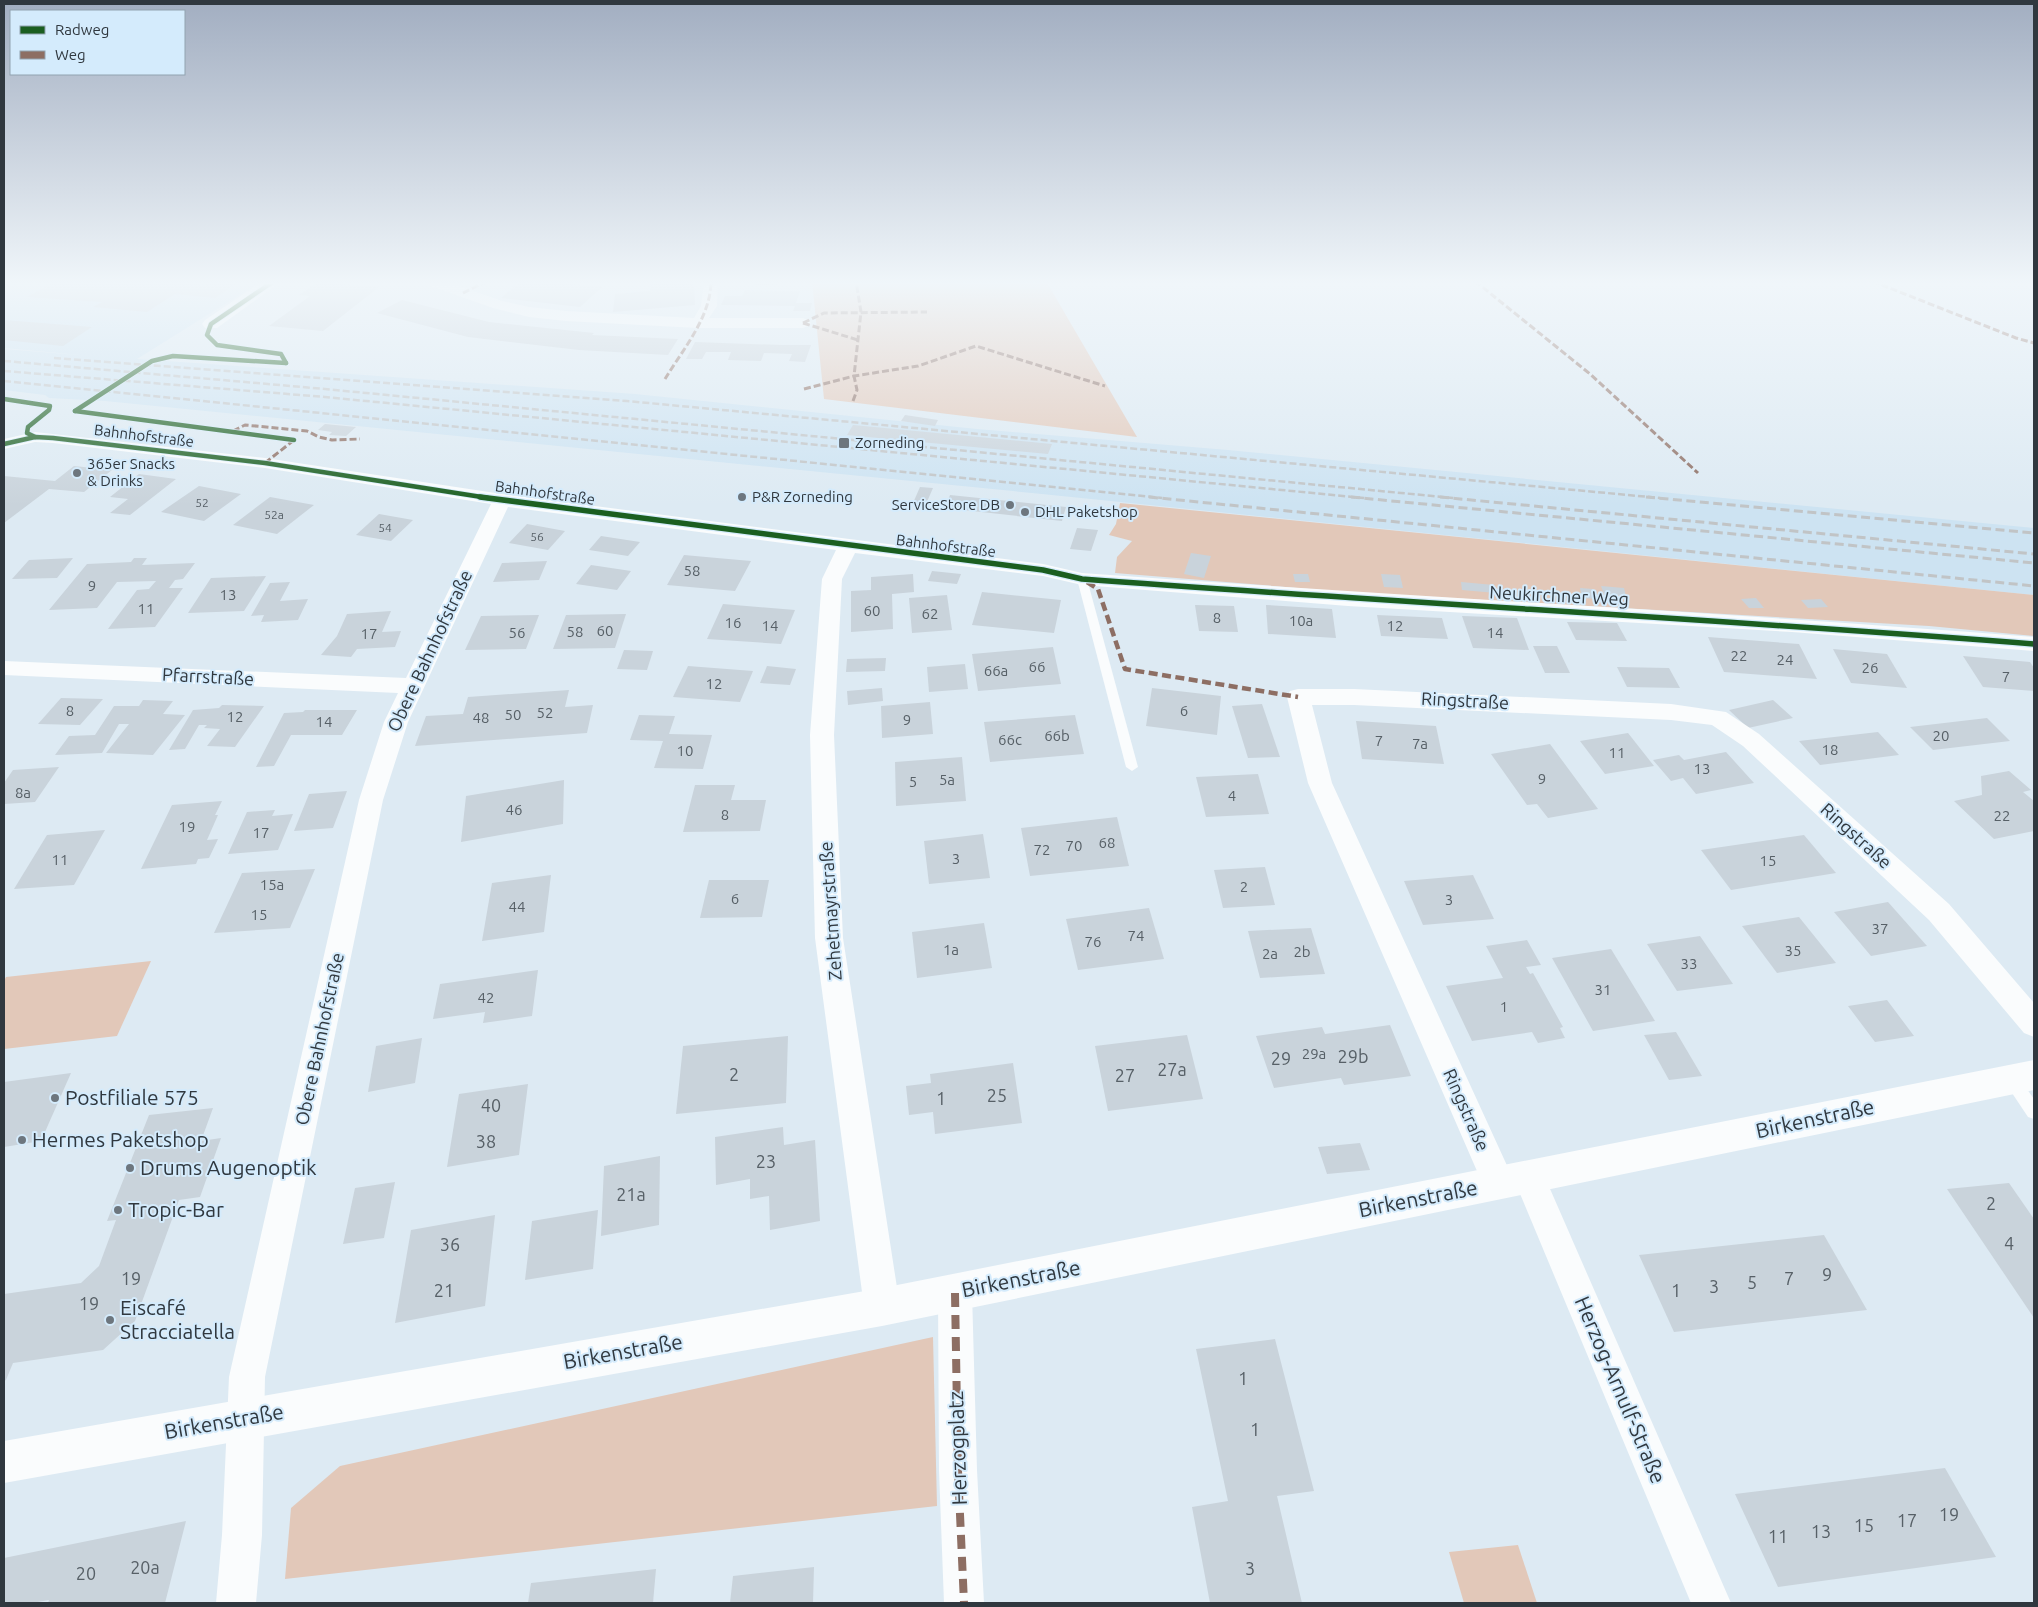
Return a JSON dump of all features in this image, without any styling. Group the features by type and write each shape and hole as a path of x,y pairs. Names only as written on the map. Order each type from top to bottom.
{"street":[{"name":"Bahnhofstraße","path":"4,444 35,437 69,439 265,463 502,500 1043,570 1082,579"},
{"name":"Obere Bahnhofstraße","path":"236,1603 242,1535 247,1377 371,800 388,744 412,686 502,500"},
{"name":"Zehetmayrstraße","path":"848,546 832,579 822,735 829,938 882,1307"},
{"name":"Neukirchner Weg","path":"1082,579 1338,598 1792,625 2034,644"},
{"name":"Pfarrstraße","path":"4,668 412,686"},
{"name":"Ringstraße","path":"1514,1180 1320,784 1298,697 1354,697 1476,702 1671,712 1718,718 1751,740 1939,912 2034,1024"},
{"name":"Birkenstraße","path":"4,1462 882,1307 2023,1077"},
{"name":"Herzog-Arnulf-Straße","path":"1514,1180 1711,1603"},
{"name":"Herzogplatz","path":"955,1293 958,1470 964,1603"}],"lane":[{"path":"1082,579 1132,767"},
{"path":"2023,1077 2034,1112"}],"shaded area":[{"path":"4,356 142,356 137,359 635,394 977,429 1228,450 2034,528 2034,595 105,401 49,398 45,395 4,390"},
{"path":"820,356 1090,356 1137,437 824,399"},
{"path":"1120,503 2034,595 2034,636 1929,626 1347,592 1115,573 1117,557 1132,541 1109,535 1116,524"},
{"path":"151,961 117,1036 4,1049 4,981 6,977"},
{"path":"933,1337 937,1506 285,1579 291,1508 340,1466"},
{"path":"1518,1545 1537,1603 1464,1603 1449,1552"}],"building":[{"path":"688,356 704,356 702,359 686,359"},
{"path":"730,356 763,356 761,361 728,360"},
{"path":"791,356 807,356 805,362 789,361"},
{"path":"905,415 938,420 935,426 901,421"},
{"path":"325,424 356,427 346,436 329,435 332,432 318,430"},
{"path":"853,425 1052,444 1048,454 847,435"},
{"path":"74,466 112,470 84,492 49,489 4,523 4,476 55,481"},
{"path":"139,474 176,479 130,515 110,513 128,499 110,497"},
{"path":"199,486 241,494 204,521 161,512"},
{"path":"920,487 933,488 926,504 913,503"},
{"path":"950,495 1066,507 1062,521 945,508"},
{"path":"270,497 314,505 277,534 233,525"},
{"path":"379,514 413,520 391,541 356,535"},
{"path":"527,524 565,531 548,550 509,543"},
{"path":"1077,528 1098,530 1091,551 1070,549"},
{"path":"601,536 640,542 628,556 589,550"},
{"path":"1191,553 1211,556 1204,578 1184,574"},
{"path":"684,555 751,561 735,591 667,585"},
{"path":"73,558 57,578 12,579 29,560"},
{"path":"134,558 147,558 142,565 195,563 183,579 175,580 169,588 183,588 155,627 108,629 137,590 149,589 156,581 117,582 97,608 49,610 87,564 131,562"},
{"path":"547,561 539,580 493,582 502,563"},
{"path":"591,565 631,571 617,590 576,584"},
{"path":"932,571 961,574 957,584 928,581"},
{"path":"913,574 914,592 892,594 893,629 851,632 851,591 871,590 871,577"},
{"path":"1293,574 1308,574 1310,582 1295,582"},
{"path":"1381,574 1400,575 1403,588 1384,587"},
{"path":"266,576 244,611 188,613 211,578"},
{"path":"290,582 280,601 308,599 298,620 261,622 264,615 251,616 270,583"},
{"path":"1461,582 1494,585 1496,593 1462,590"},
{"path":"1601,586 1624,588 1626,596 1604,594"},
{"path":"1580,588 1593,589 1596,599 1582,598"},
{"path":"982,592 1061,600 1054,633 972,625"},
{"path":"947,595 952,630 912,633 909,598"},
{"path":"1756,598 1764,608 1749,608 1741,599"},
{"path":"1821,599 1828,607 1808,608 1801,600"},
{"path":"723,604 795,610 781,644 707,639"},
{"path":"1195,605 1234,606 1238,632 1199,631"},
{"path":"1266,605 1332,609 1336,638 1268,634"},
{"path":"391,611 382,632 401,631 395,647 357,649 351,657 321,655 337,636 347,614"},
{"path":"626,614 615,648 553,649 566,615"},
{"path":"539,615 526,649 465,650 481,616"},
{"path":"1377,615 1442,618 1448,639 1381,636"},
{"path":"1462,616 1517,618 1529,650 1473,648"},
{"path":"1567,622 1617,623 1627,641 1576,640"},
{"path":"1708,637 1799,644 1817,679 1724,672"},
{"path":"1533,646 1557,646 1570,673 1545,673"},
{"path":"1053,647 1061,684 978,691 972,654"},
{"path":"1833,649 1887,654 1907,688 1851,683"},
{"path":"624,650 653,651 647,670 617,669"},
{"path":"1963,656 2030,662 2034,668 2034,691 1983,687"},
{"path":"886,658 885,671 846,672 847,659"},
{"path":"965,664 968,689 929,692 927,667"},
{"path":"688,666 753,671 740,702 673,697"},
{"path":"767,666 796,669 790,685 760,683"},
{"path":"1617,667 1669,668 1680,688 1627,687"},
{"path":"882,688 883,701 848,705 847,691"},
{"path":"1152,688 1221,696 1217,735 1146,726"},
{"path":"569,690 565,707 593,705 587,733 415,746 426,716 463,714 468,697"},
{"path":"61,698 103,699 80,725 38,724"},
{"path":"143,700 173,701 163,714 185,715 153,755 106,753 129,724 119,724 102,753 55,755 69,736 95,735 114,706 139,706"},
{"path":"1773,700 1793,718 1748,728 1729,710"},
{"path":"930,702 933,734 882,738 881,706"},
{"path":"1262,704 1280,757 1248,758 1232,706"},
{"path":"222,705 264,706 235,747 207,746 220,729 204,728 207,725 199,725 185,749 169,750 193,710 219,708"},
{"path":"305,710 357,710 342,735 291,735 274,766 256,767 284,713 303,712"},
{"path":"639,715 675,716 669,734 712,735 703,769 654,768 663,741 630,740"},
{"path":"1075,715 1084,754 990,762 984,722"},
{"path":"1987,718 2010,741 1933,750 1910,727"},
{"path":"1356,721 1436,726 1444,764 1362,759"},
{"path":"1878,732 1899,755 1820,765 1799,741"},
{"path":"1628,733 1654,766 1605,774 1580,741"},
{"path":"1550,744 1598,809 1548,818 1537,804 1527,805 1491,754"},
{"path":"1726,752 1754,783 1696,794 1683,778 1671,781 1653,760 1679,755 1684,760"},
{"path":"962,757 966,801 896,806 895,762"},
{"path":"59,767 35,802 4,804 4,783 13,770"},
{"path":"2009,771 2031,790 2023,792 2034,801 2034,831 1994,839 1954,801 1982,795 1981,776"},
{"path":"1258,774 1269,814 1206,817 1196,777"},
{"path":"564,780 563,824 461,842 466,796"},
{"path":"695,785 735,785 731,800 766,800 760,831 683,832"},
{"path":"347,791 333,828 294,831 309,794"},
{"path":"222,801 215,815 218,815 207,840 218,839 209,858 198,859 196,864 141,869 172,805"},
{"path":"275,810 272,816 293,814 278,850 228,854 247,812"},
{"path":"1117,817 1129,866 1030,876 1021,828"},
{"path":"105,830 74,885 14,889 47,835"},
{"path":"983,834 990,878 929,884 924,841"},
{"path":"1804,835 1836,873 1731,890 1701,850"},
{"path":"1265,867 1275,905 1223,908 1214,870"},
{"path":"315,869 290,928 214,933 242,873"},
{"path":"551,875 544,932 482,941 492,883"},
{"path":"1473,875 1494,919 1423,925 1404,881"},
{"path":"709,880 769,880 762,917 700,918"},
{"path":"1888,902 1927,946 1871,956 1834,912"},
{"path":"1149,908 1164,959 1078,970 1066,919"},
{"path":"1799,917 1836,963 1777,973 1742,926"},
{"path":"984,923 992,968 917,978 912,932"},
{"path":"1311,928 1325,974 1260,978 1248,931"},
{"path":"1700,936 1733,984 1677,991 1647,944"},
{"path":"1527,940 1541,965 1526,967 1530,974 1533,973 1563,1027 1560,1028 1565,1038 1538,1043 1532,1032 1472,1041 1446,986 1503,978 1486,946"},
{"path":"1611,949 1655,1021 1593,1031 1552,958"},
{"path":"538,970 532,1016 483,1023 485,1012 433,1019 440,984"},
{"path":"1887,1000 1914,1036 1875,1042 1848,1006"},
{"path":"1390,1025 1411,1076 1344,1085 1341,1078 1274,1088 1256,1036 1322,1027 1325,1034"},
{"path":"1676,1032 1702,1076 1669,1080 1644,1035"},
{"path":"1187,1035 1203,1099 1108,1111 1095,1046"},
{"path":"788,1036 786,1103 676,1114 683,1046"},
{"path":"422,1038 415,1083 368,1092 376,1046"},
{"path":"1013,1063 1022,1123 935,1134 933,1112 909,1115 906,1086 931,1083 930,1074"},
{"path":"71,1073 41,1141 4,1147 4,1082"},
{"path":"528,1084 519,1155 447,1167 459,1094"},
{"path":"213,1108 201,1141 221,1138 200,1197 179,1200 135,1321 103,1350 13,1363 4,1381 4,1294 81,1283 99,1266 116,1220 107,1221 149,1115"},
{"path":"783,1127 784,1145 815,1140 820,1221 770,1230 769,1196 750,1199 750,1179 716,1185 715,1137"},
{"path":"1360,1143 1370,1170 1327,1174 1318,1147"},
{"path":"660,1156 659,1225 601,1236 604,1166"},
{"path":"395,1182 384,1238 343,1244 355,1188"},
{"path":"2009,1183 2034,1219 2034,1318 1947,1189"},
{"path":"598,1210 593,1269 525,1280 532,1221"},
{"path":"495,1215 485,1306 395,1323 411,1230"},
{"path":"1824,1235 1867,1310 1674,1332 1639,1255"},
{"path":"1275,1339 1314,1491 1277,1496 1302,1603 1210,1603 1192,1507 1228,1501 1196,1349"},
{"path":"1945,1468 1996,1557 1778,1587 1735,1494"},
{"path":"186,1521 165,1603 48,1603 49,1600 32,1603 4,1603 4,1558"},
{"path":"814,1567 813,1603 730,1603 733,1576"},
{"path":"656,1569 653,1603 528,1603 531,1583"}],"railway":[{"path":"54,358 627,401 1660,498"},
{"path":"4,361 325,389 1453,498"},
{"path":"4,371 325,397 1364,498"},
{"path":"4,381 1162,498"},
{"path":"1149,497 2034,586"},
{"path":"1351,497 2034,563"},
{"path":"1440,497 2034,554"},
{"path":"1646,497 2034,533"}],"marked path":[{"path":"665,379 679,356"},
{"path":"853,401 857,390 854,376 856,356"},
{"path":"804,389 854,376 918,366 947,356"},
{"path":"1008,356 1105,386"},
{"path":"1569,356 1698,473"},
{"path":"233,431 245,425 307,431 319,437 332,440 360,439"},
{"path":"265,463 294,440"},
{"path":"1087,582 1098,589 1125,669 1298,697"},
{"path":"955,1293 958,1470 964,1603"}],"cycle path":[{"path":"75,411 152,361 173,356 286,363"},
{"path":"282,356 286,363"},
{"path":"4,399 50,406 49,410 28,427 27,433 35,437"},
{"path":"75,411 294,440"},
{"path":"4,444 35,437 53,438 265,463 502,500 1043,570 1082,579 1348,599 1792,625 2034,644"}],"place":[{"name":"Zorneding","path":"844,443"},
{"name":"365er Snacks & Drinks","path":"77,473"},
{"name":"P&R Zorneding","path":"742,497"},
{"name":"ServiceStore DB","path":"1010,505"},
{"name":"DHL Paketshop","path":"1025,512"},
{"name":"Postfiliale 575","path":"55,1098"},
{"name":"Hermes Paketshop","path":"22,1140"},
{"name":"Drums Augenoptik","path":"130,1168"},
{"name":"Tropic-Bar","path":"118,1210"},
{"name":"Eiscafé Stracciatella","path":"110,1320"}]}
